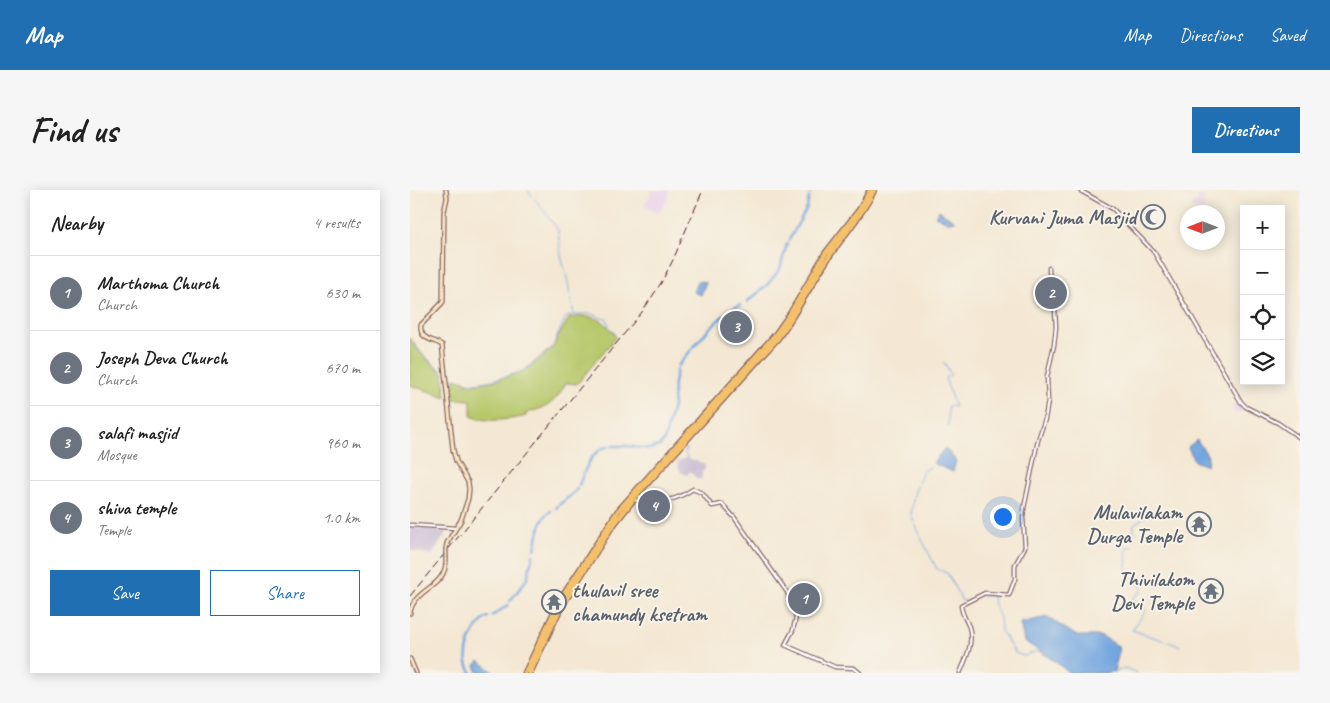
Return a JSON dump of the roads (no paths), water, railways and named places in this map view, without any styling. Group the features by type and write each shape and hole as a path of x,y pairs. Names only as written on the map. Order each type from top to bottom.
{"main road":[{"path":"410,613 419,596 442,577 445,571 447,543 461,520 466,507 469,489 468,482 456,461 453,450 442,345 428,339 420,329 421,325 443,302 446,190"},
{"path":"525,673 558,602 629,501 775,335 790,314 825,254 860,208 870,190"},
{"path":"636,493 778,338 828,259 866,208 874,190"},
{"path":"530,673 560,609 629,501"},
{"path":"410,659 416,673"}],"street":[{"path":"1079,190 1113,209 1154,252 1241,402 1246,407 1278,423 1300,438"},
{"path":"960,673 970,647 970,629 961,605 985,593 1009,596 1015,580 1015,565 1025,547 1024,508 1038,440 1045,419 1048,401 1047,377 1054,345 1056,324 1055,309 1050,290 1049,268"},
{"path":"629,501 671,500 682,497 693,489 702,493 712,506 724,505 787,592 796,617 793,630 785,645 835,667 854,668 860,673"},
{"path":"636,493 643,500"},
{"path":"410,525 456,528"}],"water":[{"path":"939,210 955,221 948,222 935,216"},
{"path":"697,281 706,282 701,295 693,292"},
{"path":"1197,440 1208,456 1207,466 1194,461 1188,447"},
{"path":"945,448 956,461 953,472 933,463"},
{"path":"1047,617 1077,636 1102,636 1118,646 1119,652 1114,671 1105,673 1069,673 1024,641 1020,623"},
{"path":"479,661 495,673 478,673 475,665"}],"waterway":[{"path":"528,190 532,196"},
{"path":"789,240 807,208 809,197"},
{"path":"535,199 558,230 561,256 574,315"},
{"path":"747,302 767,285 780,269 787,244"},
{"path":"678,366 714,324 740,305"},
{"path":"554,343 566,317 578,314 591,314 607,319 609,327 615,334"},
{"path":"410,342 433,366 444,373"},
{"path":"463,385 500,378 524,370 545,356 552,347"},
{"path":"944,362 951,375 945,378 955,407 948,406 948,426"},
{"path":"612,446 649,449 659,446 664,441 673,406 674,383 677,370"},
{"path":"448,375 458,382"},
{"path":"579,485 586,467 593,456 609,446"},
{"path":"931,467 923,471 914,494 911,515 937,569 947,573 962,601 965,600"},
{"path":"556,508 577,489"},
{"path":"1134,540 1134,524 1157,507"},
{"path":"535,549 541,523 551,511"},
{"path":"1134,547 1126,547 1127,570 1130,571 1143,590 1132,599 1137,603"},
{"path":"510,601 527,579 533,555"},
{"path":"982,596 993,596 1000,618 1001,631 1015,653 1024,656 1041,650"},
{"path":"492,616 508,605"},
{"path":"1142,607 1146,611 1132,630 1180,646"},
{"path":"472,673 468,667 467,659 469,643 477,627 488,617"},
{"path":"1063,668 1071,673"},
{"path":"1113,673 1125,668 1137,673"}],"railway":[{"path":"410,596 642,312 673,260 703,190"}],"place":[{"name":"Kurvani Juma Masjid","path":"1153,217"},
{"name":"Joseph Deva Church","path":"1051,293"},
{"name":"salafi masjid","path":"736,327"},
{"name":"shiva temple","path":"654,506"},
{"name":"Mulavilakam Durga Temple","path":"1199,524"},
{"name":"Thivilakom Devi Temple","path":"1211,591"},
{"name":"Marthoma Church","path":"804,599"},
{"name":"thulavil sree chamundy ksetram","path":"554,602"}]}
